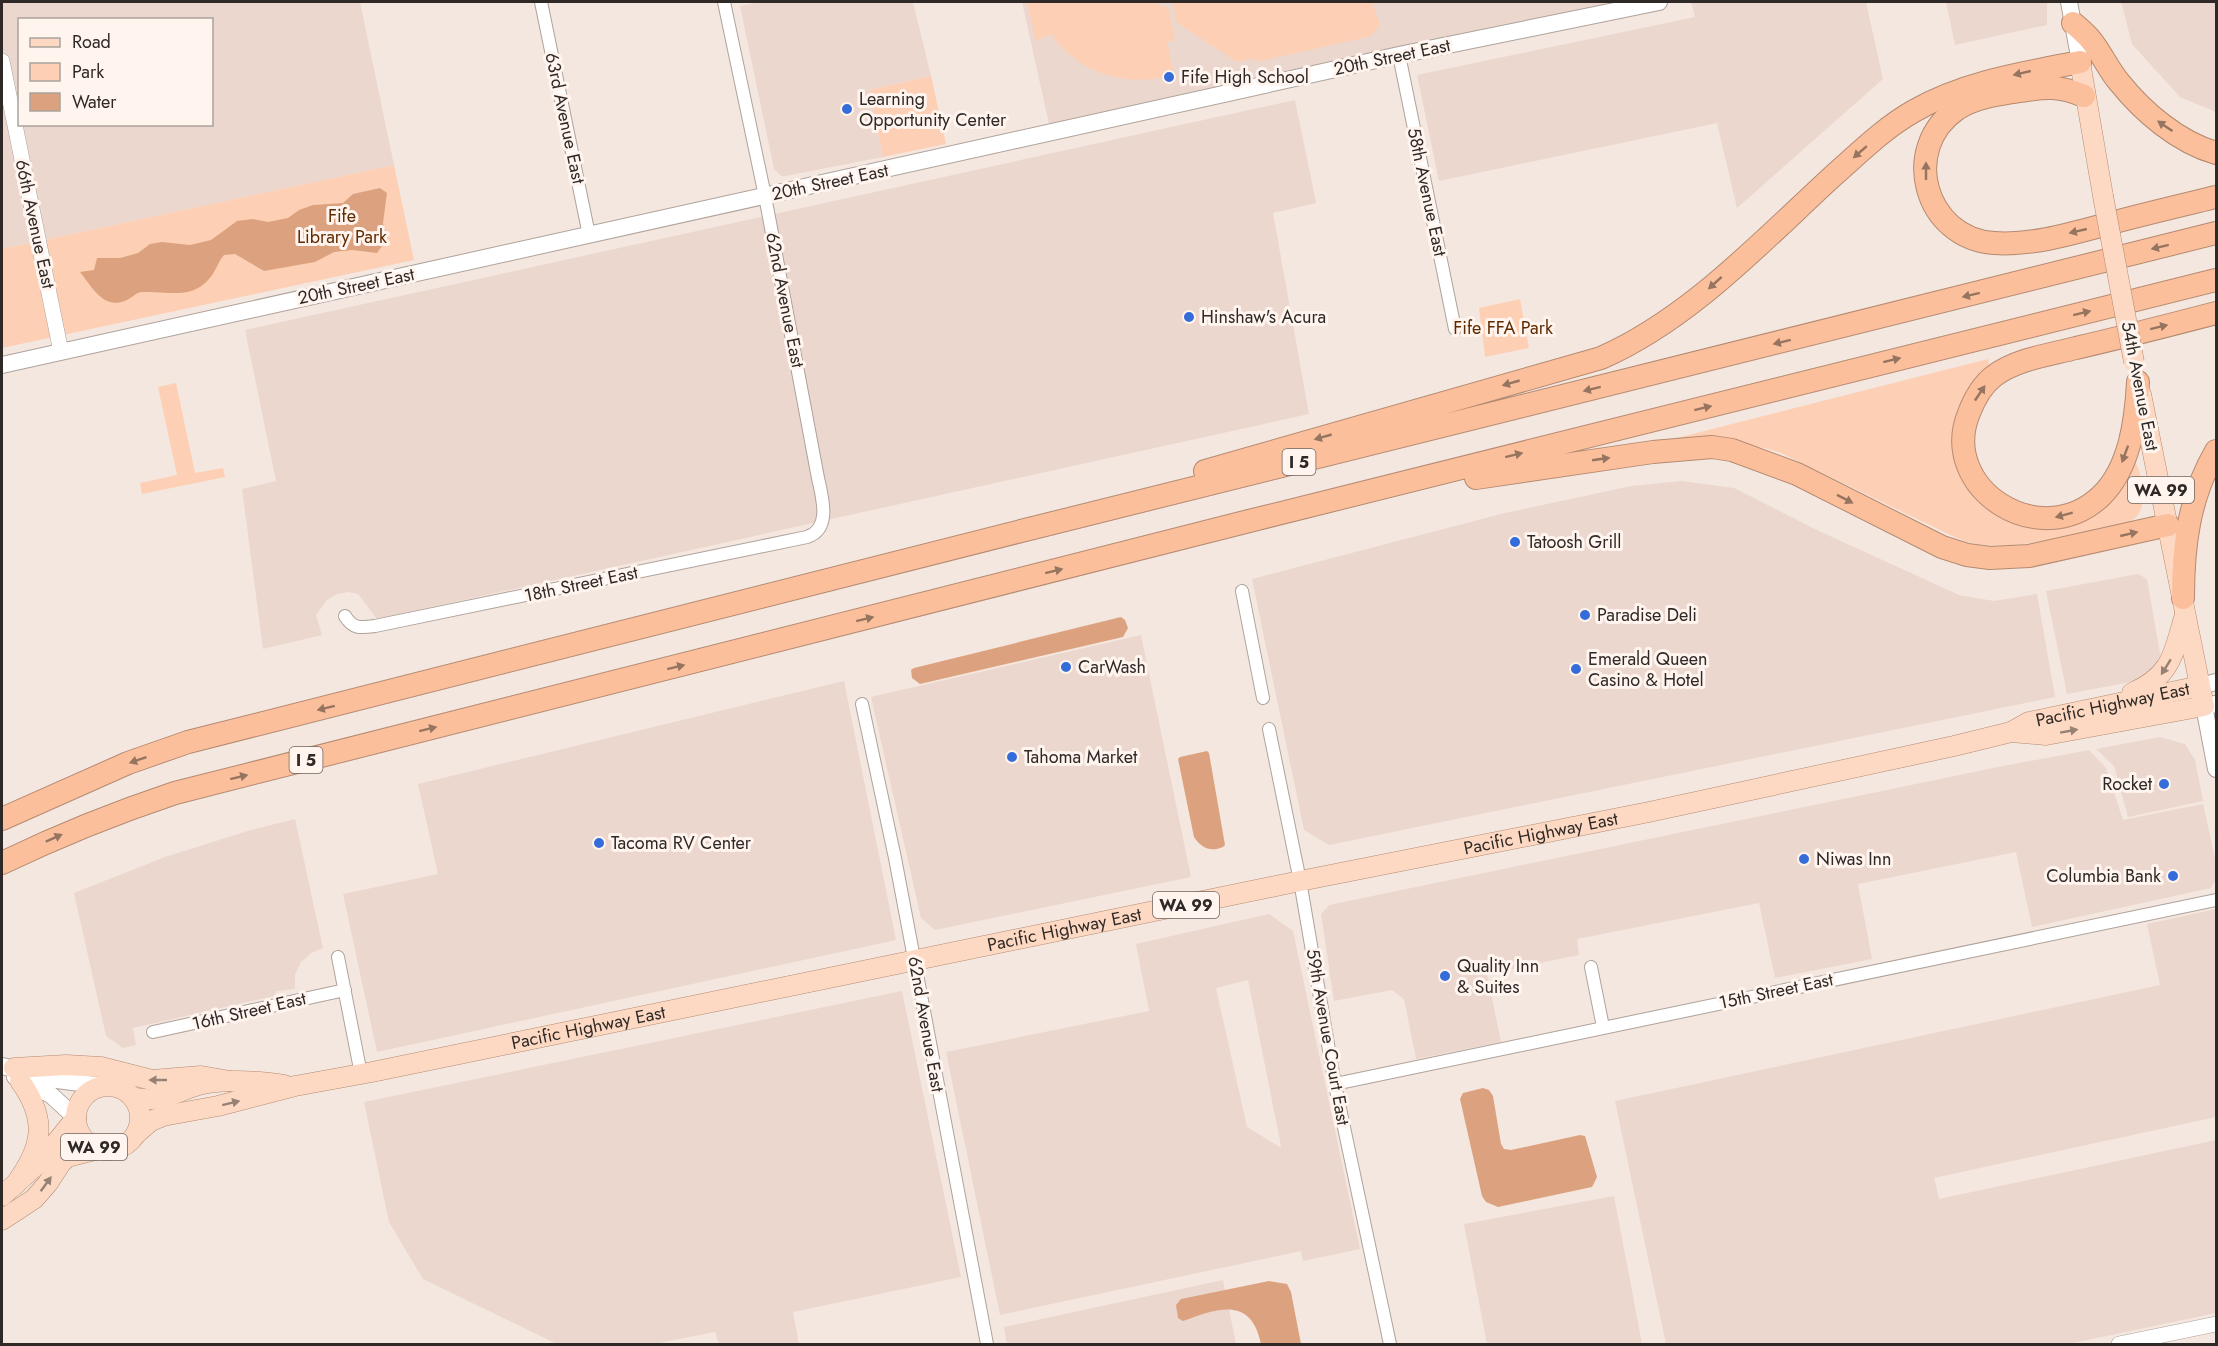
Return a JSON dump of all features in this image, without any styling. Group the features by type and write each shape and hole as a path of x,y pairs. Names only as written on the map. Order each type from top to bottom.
{"highway":[{"path":"2071,12 2118,81 2136,102 2159,122 2182,137 2217,153"},
{"path":"1109,510 1195,474 1601,358 1624,348 1663,325 1700,297 1852,159 1889,128 1914,111 1947,96 1992,81 2080,62"},
{"path":"2084,96 2066,89 2050,87 2000,94 1968,103 1944,120 1930,146 1925,172 1931,200 1948,225 1959,233 1981,241 2007,243 2081,231 2217,197"},
{"name":"I 5","path":"2,819 128,763 188,742 2217,233"},
{"name":"I 5","path":"2,863 96,821 175,793 1253,520 2217,280"},
{"path":"2136,372 2137,408 2126,454 2111,483 2101,496 2089,506 2065,516 2053,518 2023,516 2012,512 1989,496 1973,474 1965,450 1964,428 1977,395 1995,375 2043,357 2217,313"},
{"path":"1253,520 1503,473 1653,452 1712,447 1732,450 1797,474 1914,534 1967,555 2006,559 2029,556 2168,525"},
{"path":"2184,605 2184,559 2191,508 2196,491 2217,451"}],"main road":[{"name":"20th Street East","path":"2,365 1399,55 1659,2"},
{"name":"54th Avenue East","path":"2071,12 2084,96 2136,372 2184,605 2208,684 2217,769"},
{"path":"2103,705 2150,686 2166,669 2171,660 2184,605"},
{"name":"Pacific Highway East","path":"137,1133 151,1121 163,1116 218,1106 295,1086 1649,812 1954,747 2011,732 2029,722 2208,684"},
{"name":"Pacific Highway East","path":"2011,732 2046,735 2210,705"},
{"path":"10,1070 66,1065 101,1067 152,1080 213,1076 236,1082"},
{"path":"10,1070 57,1080 104,1086"},
{"path":"10,1070 51,1095 76,1118"},
{"path":"8,1191 31,1160 40,1127 35,1106 10,1070"},
{"name":"Pacific Highway East","path":"134,1098 162,1099 202,1084 236,1082 295,1086"},
{"name":"WA 99","path":"2,1220 34,1199 67,1157 99,1149 114,1150 133,1139 141,1119 138,1104 134,1098 123,1089 104,1086 86,1094 79,1105 76,1118 41,1161 8,1191"},
{"name":"WA 99","path":"76,1118 82,1136 92,1146 99,1149"}],"street":[{"name":"63rd Avenue East","path":"541,2 589,235"},
{"name":"62nd Avenue East","path":"724,2 765,196 822,497 823,514 820,529"},
{"name":"58th Avenue East","path":"1399,55 1455,329"},
{"name":"66th Avenue East","path":"2,61 61,352"},
{"name":"18th Street East","path":"345,616 351,625 360,628 375,626 807,537 820,529"},
{"path":"1242,591 1263,698"},
{"name":"62nd Avenue East","path":"861,704 892,847 987,1344"},
{"name":"59th Avenue Court East","path":"1269,729 1300,881 1335,1084 1390,1344"},
{"name":"15th Street East","path":"1335,1084 2217,900"},
{"path":"339,957 361,1074"},
{"path":"1591,967 1603,1027"},
{"name":"16th Street East","path":"153,1032 345,990"},
{"path":"2119,1344 2217,1323"}],"shaded area":[{"path":"2,2 360,2 394,165 2,249"},
{"path":"760,2 913,2 931,76 869,90 883,157 785,176 781,176 774,169 740,6"},
{"name":"Fife High School","path":"1022,2 1659,2 1051,133"},
{"path":"1691,2 1866,2 1883,79 1737,208 1717,123 1439,181 1417,75 1695,17"},
{"path":"1946,2 2047,2 2047,25 1955,45"},
{"path":"2121,2 2216,2 2216,112 2180,97 2132,44"},
{"path":"1295,100 1316,203 1273,213 1309,414 377,619 358,594 348,592 337,594 327,600 316,615 322,635 263,649 242,489 276,481 245,330"},
{"path":"1681,481 1734,488 1819,531 1959,595 1994,601 2037,594 2055,697 1329,845 1304,830 1252,579 1505,513 1631,486"},
{"path":"2138,574 2147,579 2161,659 2147,679 2067,694 2046,591"},
{"path":"1141,635 1191,877 935,930 921,918 871,697"},
{"name":"Tacoma RV Center","path":"844,681 896,940 377,1052 343,894 438,874 418,784"},
{"path":"2160,737 2185,744 2195,760 2203,801 2128,817 2114,766 2096,749"},
{"path":"2089,750 2106,768 2123,820 2203,804 2216,863 2216,879 2211,888 2032,927 2016,852 1858,884 1872,959 1775,978 1759,903 1577,939 1579,955 1487,974 1501,1042 1416,1059 1404,999 1392,990 1334,1001 1321,914 1329,905"},
{"path":"295,819 323,948 311,953 301,962 295,975 295,989 277,991 274,996 133,1028 136,1045 123,1048 106,1036 74,893 165,857"},
{"path":"2216,909 2216,1117 1934,1178 1939,1199 2216,1140 2216,1313 2068,1344 1666,1344 1615,1101 2160,985 2147,924"},
{"path":"1269,914 1293,931 1360,1249 1303,1261 1301,1251 1000,1315 946,1052 1149,1011 1136,944","holes":["1248,980 1281,1146 1247,1127 1216,988"]},
{"path":"902,991 961,1277 793,1312 799,1344 719,1344 715,1332 653,1344 557,1344 423,1279 389,1222 364,1102"},
{"path":"1614,1196 1642,1344 1487,1344 1464,1224"},
{"path":"1223,1280 1236,1344 1007,1344 1004,1327"}],"green space":[{"path":"1027,2 1158,2 1159,7 1168,6 1175,40 1167,42 1174,75 1139,80 1105,74 1090,68 1062,48 1051,34 1036,41"},
{"path":"1173,2 1372,2 1380,25 1371,36 1256,62 1255,58 1237,62 1177,23"},
{"path":"931,76 946,144 883,157 869,90"},
{"name":"Fife Library Park","path":"394,165 414,260 2,348 2,249"},
{"name":"Fife FFA Park","path":"1520,299 1529,348 1485,357 1479,308"},
{"path":"1988,359 1990,368 1968,393 1973,492 2002,517 2020,525 2056,528 2075,524 2092,516 2108,504 2134,461 2141,477 2143,492 2142,506 2136,517 2126,524 2031,543 1993,545 1966,542 1781,453 1740,443 1673,441 1673,439"},
{"path":"176,383 195,473 223,468 225,477 142,494 140,483 177,475 158,387"}],"water":[{"path":"380,188 387,193 383,223 388,238 377,253 352,250 334,252 315,262 264,271 235,254 224,255 211,277 194,290 178,293 141,292 119,303 99,296 80,272 94,270 97,258 120,258 138,253 150,244 162,242 190,245 211,240 237,221 253,219 268,222 288,218 299,210 313,205 343,203 353,194"},
{"path":"1121,617 1128,628 1123,637 920,684 912,678 911,670 914,668"},
{"path":"1207,751 1225,845 1215,849 1204,847 1194,837 1178,759"},
{"path":"1483,1088 1489,1090 1493,1096 1501,1144 1504,1149 1511,1150 1580,1135 1585,1136 1597,1177 1592,1187 1498,1207 1486,1202 1482,1196 1460,1099 1463,1093"},
{"path":"1269,1281 1287,1284 1291,1292 1301,1344 1261,1344 1250,1318 1241,1312 1220,1310 1183,1321 1178,1318 1176,1305 1181,1299"}],"place":[{"name":"Fife High School","path":"1169,77"},
{"name":"Learning Opportunity Center","path":"847,109"},
{"name":"Hinshaw's Acura","path":"1189,317"},
{"name":"Tatoosh Grill","path":"1515,542"},
{"name":"Paradise Deli","path":"1585,615"},
{"name":"CarWash","path":"1066,667"},
{"name":"Emerald Queen Casino & Hotel","path":"1576,669"},
{"name":"Tahoma Market","path":"1012,757"},
{"name":"Rocket","path":"2164,784"},
{"name":"Tacoma RV Center","path":"599,843"},
{"name":"Niwas Inn","path":"1804,859"},
{"name":"Columbia Bank","path":"2173,876"},
{"name":"Quality Inn & Suites","path":"1445,976"}]}
